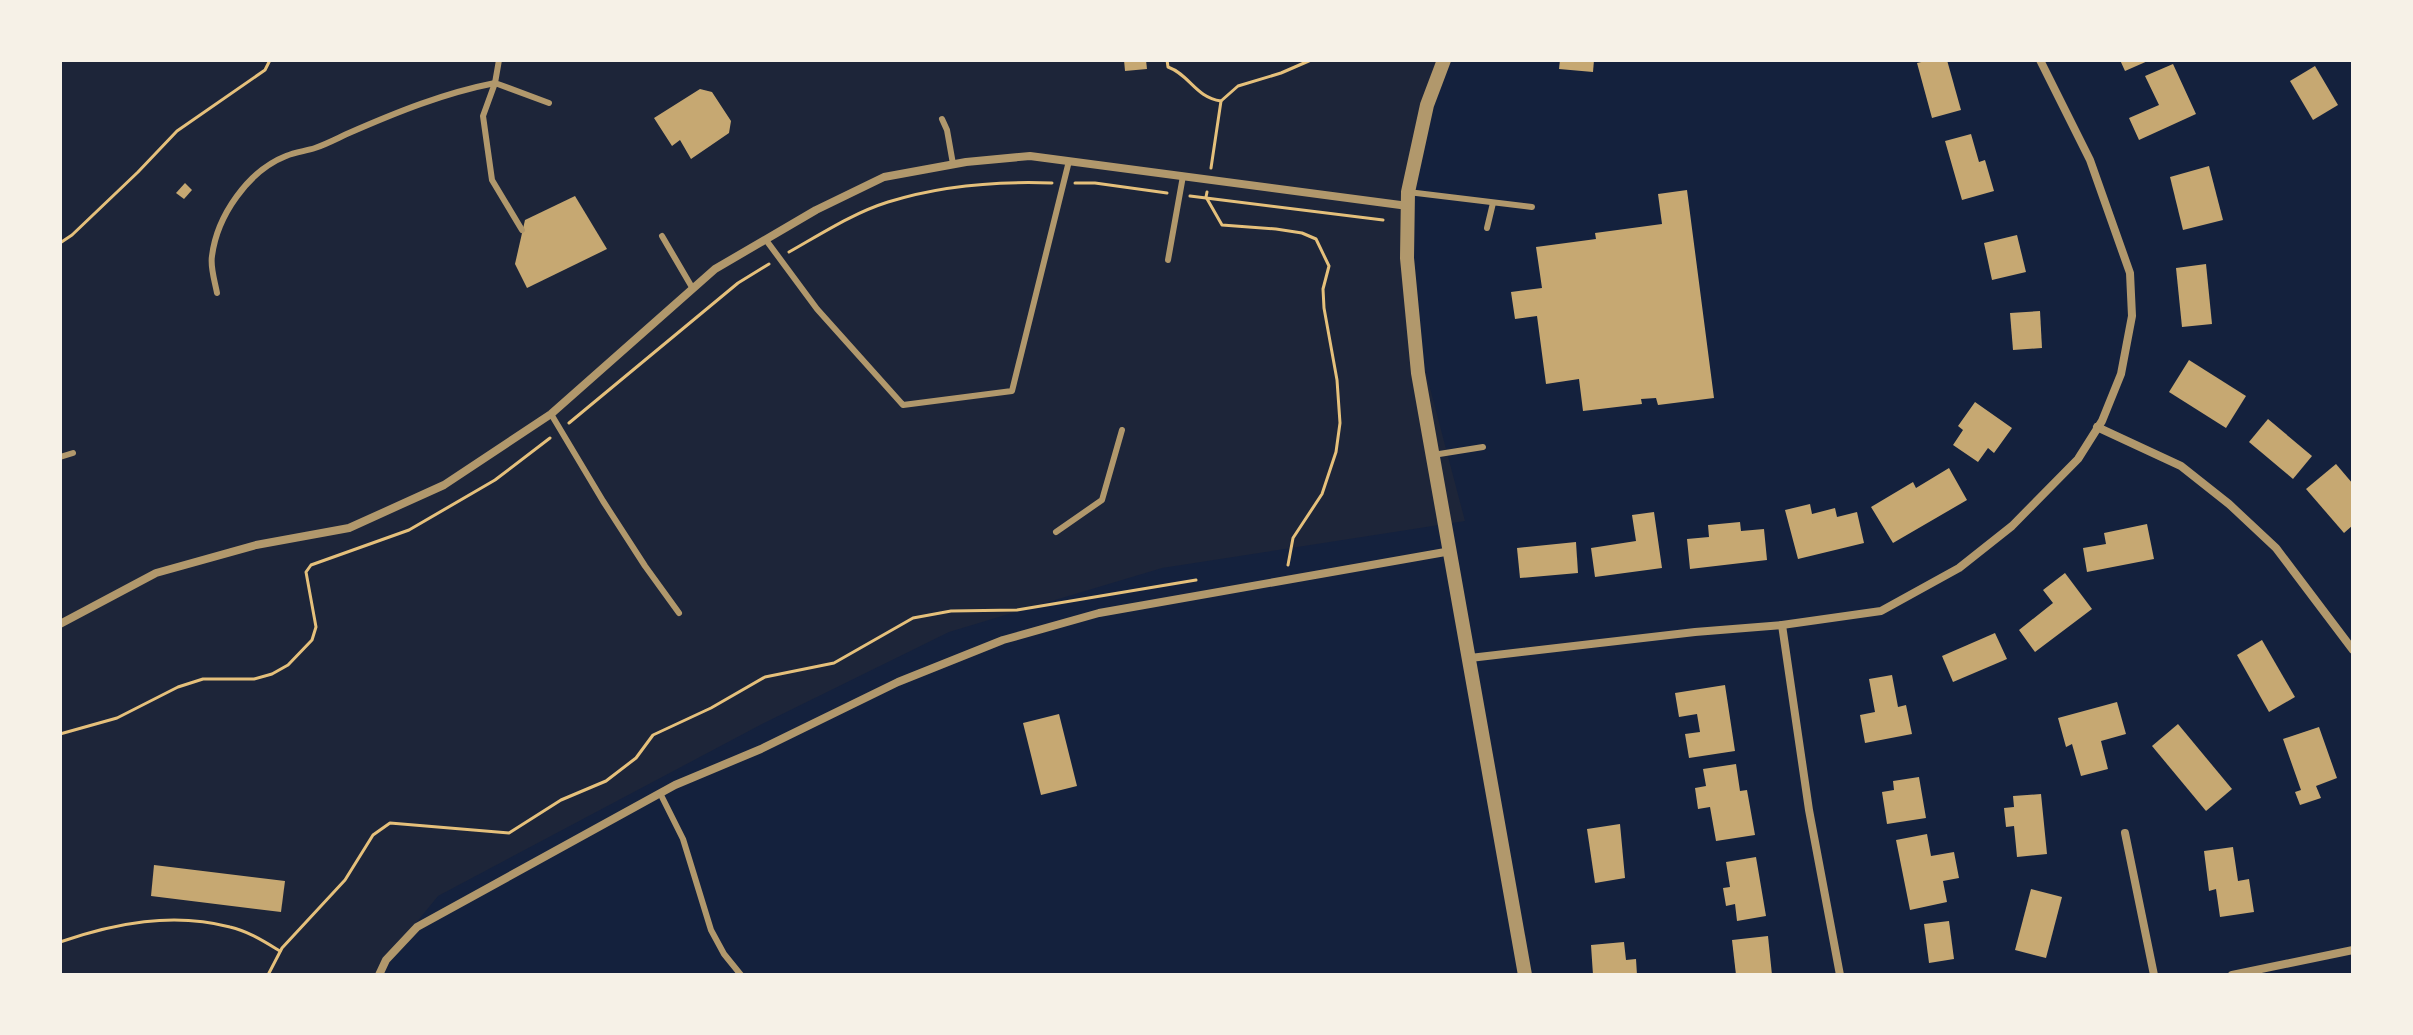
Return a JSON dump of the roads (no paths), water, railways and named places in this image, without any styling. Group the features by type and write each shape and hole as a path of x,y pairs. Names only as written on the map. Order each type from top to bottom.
{"street":[{"path":"1444,60 1427,105 1408,199 1407,258 1418,373 1525,975"},
{"path":"1470,658 1782,625 1881,611 1959,568 2012,526 2078,459 2102,421 2121,374 2132,316 2130,273 2090,160 2040,60"},
{"path":"60,624 156,573 256,545 349,528 444,485 551,414 715,269 816,210 884,177 953,164 1030,156 1209,179 1408,199"},
{"path":"2097,427 2181,466 2229,504 2276,548 2353,650"},
{"path":"379,975 386,960 417,927 660,793 761,749 898,682 1003,640 1099,613 1451,551"},
{"path":"1782,625 1809,810 1840,975"},
{"path":"2125,833 2154,975"},
{"path":"2232,975 2353,950"}],"lane":[{"path":"499,60 495,83 483,116 492,180 522,230"},
{"path":"217,293 211,258 218,232 243,188 262,169 286,156 316,148 459,90 495,83 549,103"},
{"path":"942,119 953,164"},
{"path":"766,240 817,309 903,405 1012,391 1069,161"},
{"path":"1168,260 1183,176"},
{"path":"1408,199 1532,207"},
{"path":"1487,228 1493,203"},
{"path":"662,236 693,289"},
{"path":"551,414 620,528 679,613"},
{"path":"1056,532 1102,500 1122,430"},
{"path":"1433,455 1483,447"},
{"path":"60,457 73,453"},
{"path":"660,793 683,839 711,930 724,954 741,975"}]}
